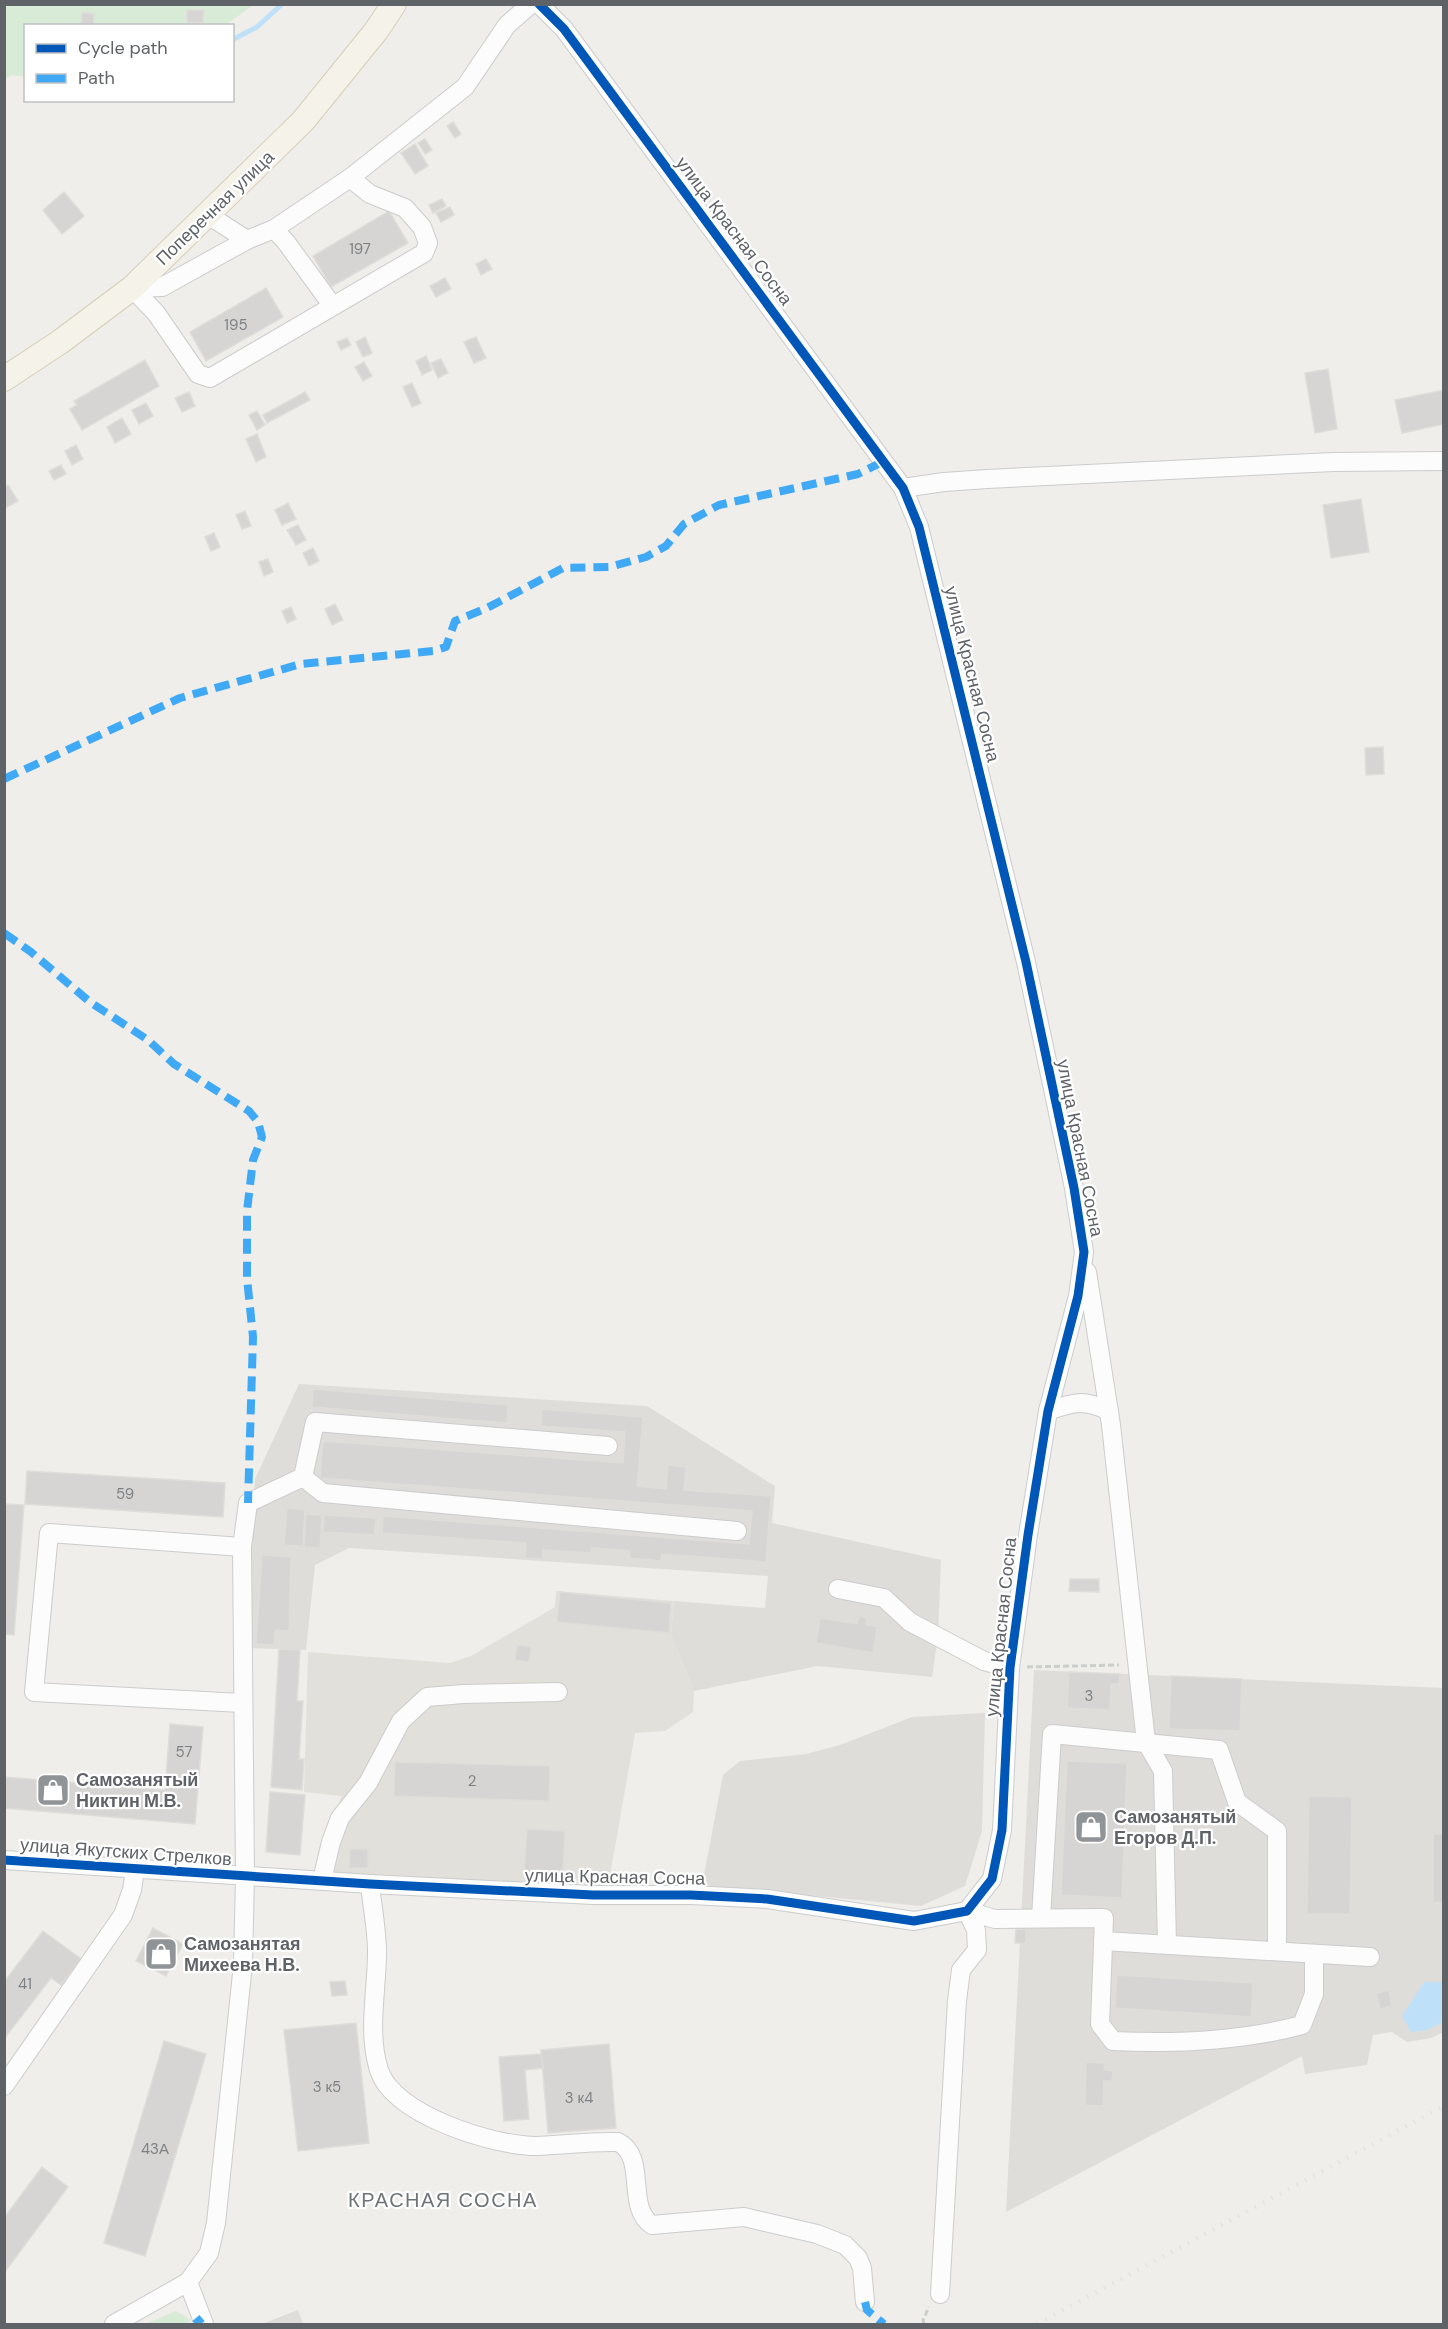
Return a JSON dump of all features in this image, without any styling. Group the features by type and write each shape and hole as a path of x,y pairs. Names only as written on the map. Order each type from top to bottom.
{"main road":[{"name":"Поперечная улица","path":"4,379 60,342 132,288 208,215 303,121 376,31 394,4"}],"street":[{"path":"132,288 162,287 247,240 274,229 350,178 465,87 507,25 531,4"},
{"name":"улица Красная Сосна","path":"245,1876 592,1895 691,1895 756,1899 914,1922 967,1911 992,1879 1002,1830 1010,1668 1028,1535 1048,1411 1078,1296 1084,1252 1074,1188 1026,962 919,527 903,488 564,29 539,4"},
{"path":"132,288 156,313 198,374 210,378 424,253 429,243 422,227 405,208 370,194 350,178"},
{"path":"208,215 247,240"},
{"path":"274,229 332,305"},
{"path":"903,488 976,480 1333,462 1443,461"},
{"path":"1084,1252 1109,1411 1146,1742 1163,1771 1167,1944"},
{"path":"1048,1411 1072,1403 1092,1403 1109,1411"},
{"path":"303,1477 315,1422 608,1446"},
{"path":"303,1477 323,1493 737,1531"},
{"path":"245,1876 242,1547 248,1503 303,1477"},
{"path":"242,1547 49,1533 34,1692 242,1703"},
{"path":"838,1589 884,1598 910,1622 984,1661 1010,1668"},
{"path":"322,1880 328,1851 340,1818 368,1783 401,1721 427,1697 558,1692"},
{"path":"1041,1918 1052,1734 1220,1750 1237,1802 1278,1831 1277,1951"},
{"name":"улица Якутских Стрелков","path":"4,1860 245,1876 243,1964 216,2223 209,2253 188,2282 114,2325"},
{"path":"4,2086 123,1915 132,1890 135,1870"},
{"path":"370,1884 377,1950 373,2027 379,2070 391,2091 412,2109 454,2128 516,2144 536,2146 618,2142 626,2146 631,2155 640,2210 645,2220 652,2225 744,2217 818,2234 845,2245 858,2258 862,2268 865,2302"},
{"path":"967,1911 995,1919 1104,1918 1100,2024 1113,2041 1170,2042 1260,2034 1302,2025 1314,1994 1314,1954"},
{"path":"940,2294 957,2001 961,1970 977,1950 976,1930 967,1911"},
{"path":"1103,1941 1370,1957"},
{"path":"188,2282 204,2325"}],"path":[{"path":"1010,1668 1136,1656"}],"shaded area":[{"path":"299,1384 647,1406 775,1486 772,1523 941,1560 938,1636 932,1677 818,1666 694,1691 671,1635 674,1601 765,1608 768,1576 349,1548 315,1565 306,1650 247,1648 255,1479"},
{"path":"556,1591 674,1601 671,1635 694,1691 693,1712 665,1731 635,1733 608,1887 334,1873 320,1860 336,1819 341,1796 304,1792 308,1652 450,1663 471,1656 555,1607"},
{"path":"1034,1670 1443,1688 1443,2032 1432,2038 1407,2042 1392,2032 1373,2035 1367,2065 1305,2074 1302,2056 1006,2212"},
{"path":"985,1713 982,1831 965,1886 921,1906 702,1885 723,1775 740,1761 806,1754 840,1745 912,1717"},
{"path":"298,2310 303,2324 262,2324"}],"green space":[{"path":"5,5 253,5 227,24 24,24 24,77 12,75 5,78"},
{"path":"176,2311 191,2320 186,2324 145,2324"}],"water":[{"path":"1424,1982 1443,1982 1443,2022 1427,2030 1411,2032 1402,2016"}],"building":[{"path":"187,10 204,10 203,23 187,22"},
{"path":"82,12 94,14 93,24 81,24"},
{"path":"453,122 461,134 455,138 447,126"},
{"path":"425,139 432,150 425,154 418,143"},
{"path":"415,144 428,166 415,174 401,153"},
{"path":"64,192 84,216 62,234 43,210"},
{"path":"442,199 446,206 433,213 429,205"},
{"path":"450,207 454,215 441,222 436,213"},
{"path":"389,211 408,243 331,287 313,256"},
{"path":"486,259 492,269 481,275 476,264"},
{"path":"445,278 451,289 436,297 430,286"},
{"path":"266,288 283,317 206,361 190,332"},
{"path":"365,337 372,353 363,357 356,342"},
{"path":"476,337 486,358 474,363 464,342"},
{"path":"347,338 351,345 341,350 337,342"},
{"path":"426,356 432,370 422,375 416,361"},
{"path":"441,359 448,373 438,378 431,363"},
{"path":"145,360 159,386 82,430 70,409 77,405 74,401"},
{"path":"364,362 372,376 363,381 355,367"},
{"path":"1328,369 1337,429 1315,433 1305,373"},
{"path":"412,383 421,403 412,407 403,387"},
{"path":"1444,390 1444,424 1402,433 1395,400"},
{"path":"189,392 195,406 182,412 175,398"},
{"path":"305,392 310,400 267,423 263,415"},
{"path":"146,403 153,416 139,424 132,410"},
{"path":"257,411 265,425 257,430 249,415"},
{"path":"122,418 131,434 115,443 107,427"},
{"path":"257,434 266,457 256,462 246,439"},
{"path":"76,445 83,459 72,465 65,451"},
{"path":"61,465 66,474 54,480 49,471"},
{"path":"8,485 18,501 5,508 4,488"},
{"path":"1361,499 1369,552 1331,558 1323,505"},
{"path":"288,503 296,519 282,525 275,510"},
{"path":"245,511 251,526 242,529 236,515"},
{"path":"298,525 306,540 296,545 287,530"},
{"path":"214,533 220,547 211,551 205,537"},
{"path":"313,548 319,561 309,566 303,553"},
{"path":"268,559 273,572 264,576 259,562"},
{"path":"335,604 343,620 332,625 325,609"},
{"path":"291,607 296,619 287,623 282,611"},
{"path":"1383,747 1384,774 1366,775 1365,748"},
{"path":"313,1389 508,1405 507,1423 312,1407"},
{"path":"542,1409 643,1417 637,1486 666,1489 668,1465 686,1467 684,1490 771,1496 766,1562 662,1554 661,1561 629,1558 630,1551 592,1548 591,1553 543,1550 542,1559 525,1558 526,1543 382,1533 383,1516 749,1544 752,1511 320,1478 323,1441 623,1463 625,1432 541,1426"},
{"path":"27,1471 225,1483 223,1517 25,1504"},
{"path":"4,1504 24,1505 14,1635 4,1634"},
{"path":"287,1508 305,1510 303,1546 284,1545"},
{"path":"306,1514 322,1515 320,1548 304,1547"},
{"path":"324,1515 376,1518 374,1535 323,1532"},
{"path":"262,1555 291,1557 289,1631 275,1630 274,1645 256,1644"},
{"path":"1070,1579 1099,1579 1099,1592 1069,1591"},
{"path":"560,1592 671,1603 669,1633 557,1622"},
{"path":"859,1616 867,1618 866,1625 877,1627 873,1653 816,1643 820,1618 857,1624"},
{"path":"517,1645 531,1647 529,1662 515,1660"},
{"path":"279,1649 300,1650 297,1701 303,1701 299,1759 304,1759 302,1790 271,1787"},
{"path":"1069,1672 1120,1674 1119,1684 1111,1684 1110,1710 1067,1708"},
{"path":"1171,1676 1242,1679 1240,1731 1169,1729"},
{"path":"170,1724 203,1727 195,1824 4,1808 4,1777 165,1790"},
{"path":"1067,1761 1127,1763 1122,1898 1061,1895"},
{"path":"395,1762 550,1766 549,1801 394,1796"},
{"path":"270,1792 305,1795 300,1855 266,1852"},
{"path":"1309,1796 1352,1797 1350,1914 1307,1914"},
{"path":"527,1829 565,1831 563,1874 524,1872"},
{"path":"1433,1834 1444,1834 1444,1909 1443,1903 1433,1902"},
{"path":"350,1849 368,1849 368,1868 349,1868"},
{"path":"153,1928 183,1944 166,1976 136,1961"},
{"path":"1016,1929 1026,1930 1026,1943 1015,1943"},
{"path":"43,1931 81,1959 61,1985 51,1978 4,2039 4,1982"},
{"path":"1117,1975 1253,1983 1251,2017 1115,2008"},
{"path":"345,1981 347,1995 332,1996 330,1982"},
{"path":"1389,1990 1392,2006 1380,2009 1376,1993"},
{"path":"356,2023 369,2143 298,2151 284,2030"},
{"path":"164,2041 206,2054 145,2256 104,2243"},
{"path":"609,2044 616,2128 548,2133 541,2050"},
{"path":"541,2054 543,2068 525,2070 529,2119 504,2121 499,2057"},
{"path":"1086,2062 1105,2063 1104,2070 1113,2071 1112,2081 1104,2081 1103,2106 1085,2105"},
{"path":"42,2167 68,2187 4,2273 4,2218"}],"waterway":[{"path":"234,39 257,27 282,4"}],"railway":[{"path":"1037,2324 1444,2106"}],"marked path":[{"path":"4,779 180,698 301,664 433,651 446,647 455,621 487,608 563,568 609,567 646,557 666,546 684,524 719,505 858,474 884,461"},
{"path":"4,933 31,952 90,1002 148,1040 174,1064 249,1111 258,1122 262,1137 253,1160 247,1211 247,1278 253,1337 248,1503"},
{"path":"865,2302 867,2310 884,2324"},
{"path":"195,2324 202,2318"}],"cycle path":[{"path":"4,1860 370,1884 593,1895 691,1895 767,1899 914,1921 967,1911 992,1879 1002,1830 1010,1668 1028,1535 1048,1411 1078,1296 1084,1252 1074,1188 1026,962 919,527 903,488 564,29 539,4"}],"place":[{"name":"Самозанятый Никтин М.В.","path":"53,1790"},
{"name":"Самозанятый Егоров Д.П.","path":"1091,1827"},
{"name":"Самозанятая Михеева Н.В.","path":"161,1954"}],"district":[{"name":"КРАСНАЯ СОСНА","path":"443,2200"}]}
